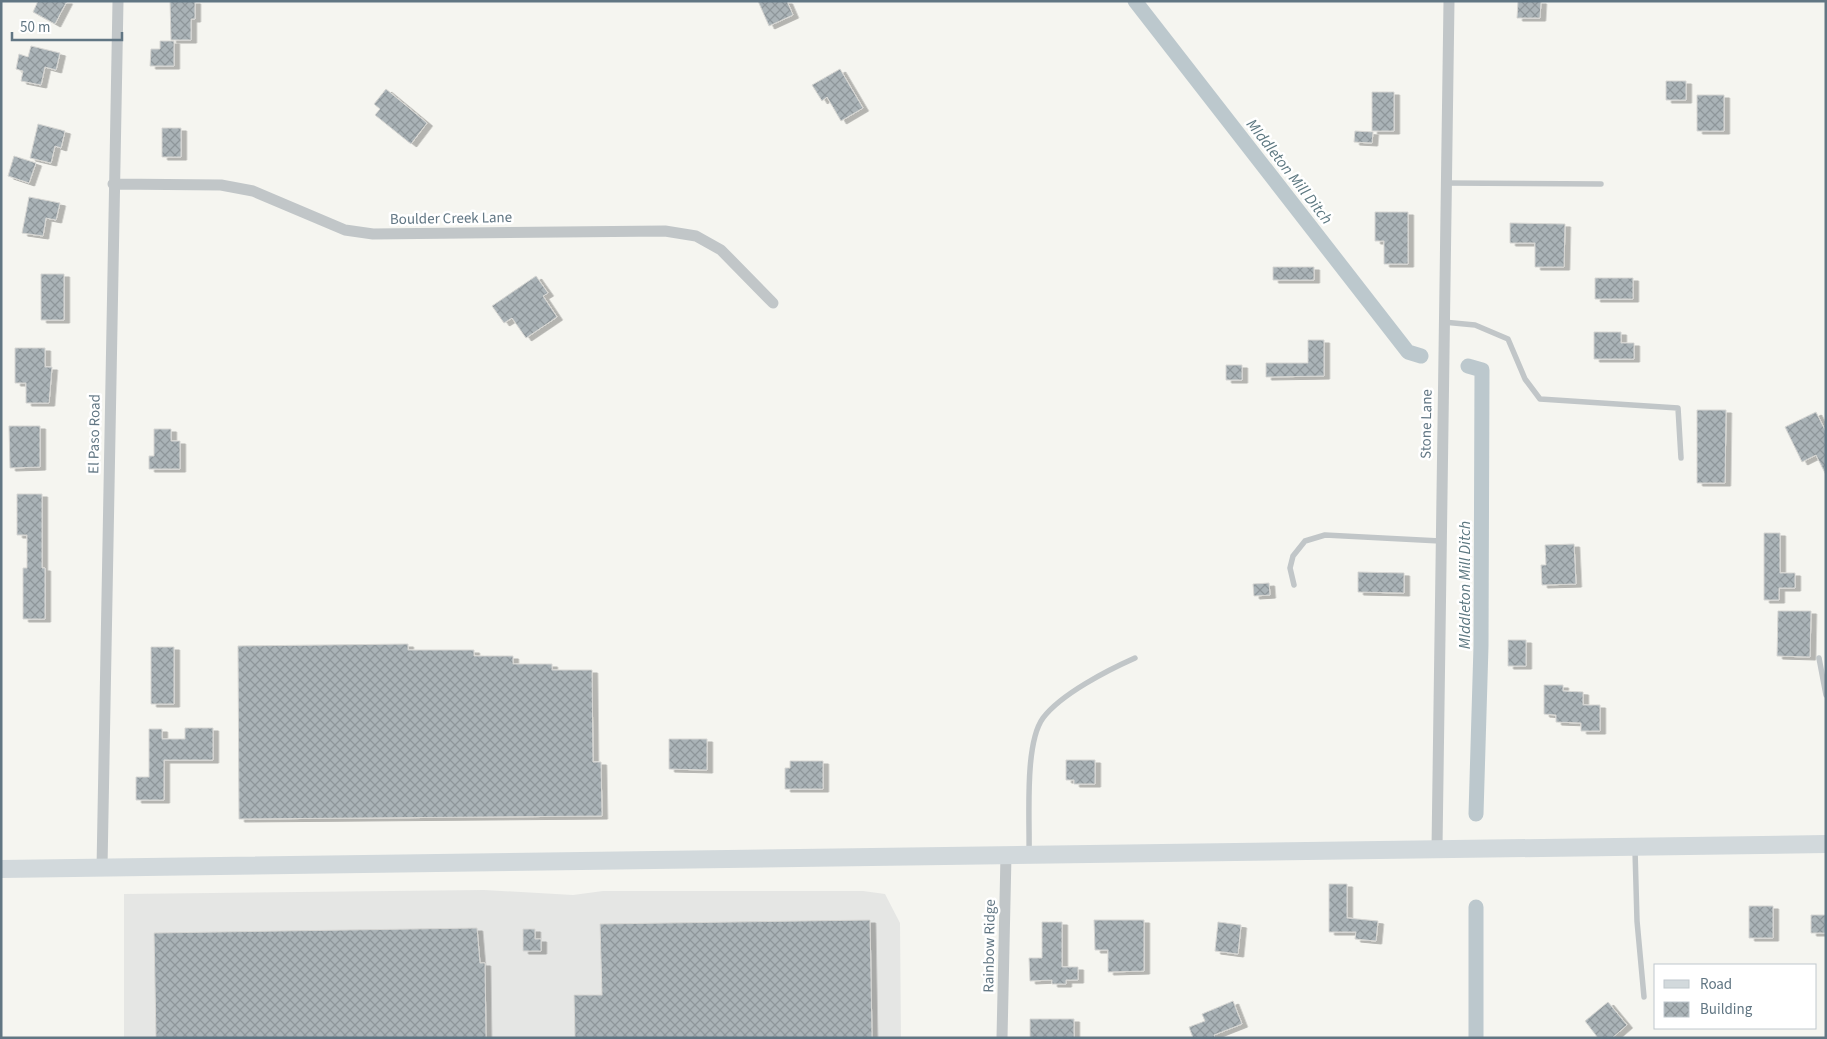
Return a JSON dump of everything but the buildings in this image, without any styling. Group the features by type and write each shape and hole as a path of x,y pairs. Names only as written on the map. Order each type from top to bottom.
{"main road":[{"path":"1,869 1635,845 1826,844"}],"street":[{"name":"El Paso Road","path":"102,868 113,184 118,1"},
{"name":"Stone Lane","path":"1437,848 1449,1"},
{"name":"Boulder Creek Lane","path":"113,184 229,186 253,191 345,230 373,234 665,230 696,236 721,250 773,302"},
{"name":"Rainbow Ridge","path":"1002,1038 1006,855"}],"lane":[{"path":"1445,183 1601,184"},
{"path":"1443,322 1475,325 1508,339 1526,379 1540,399 1678,408 1681,458"},
{"path":"1294,585 1290,568 1293,556 1305,541 1325,535 1440,541"},
{"path":"1029,855 1030,774 1035,733 1039,725 1043,718 1065,699 1109,670 1135,658"},
{"path":"1819,658 1826,695"},
{"path":"1635,845 1637,921 1644,998"}],"shaded area":[{"path":"484,890 573,895 603,891 863,891 885,894 900,923 901,1038 124,1038 124,894"}],"waterway":[{"name":"MIddleton Mill Ditch","path":"1135,1 1408,352 1421,356"},
{"name":"MIddleton Mill Ditch","path":"1468,366 1482,370 1481,646 1476,814"},
{"name":"MIddleton Mill Ditch","path":"1476,907 1476,1038"}]}
